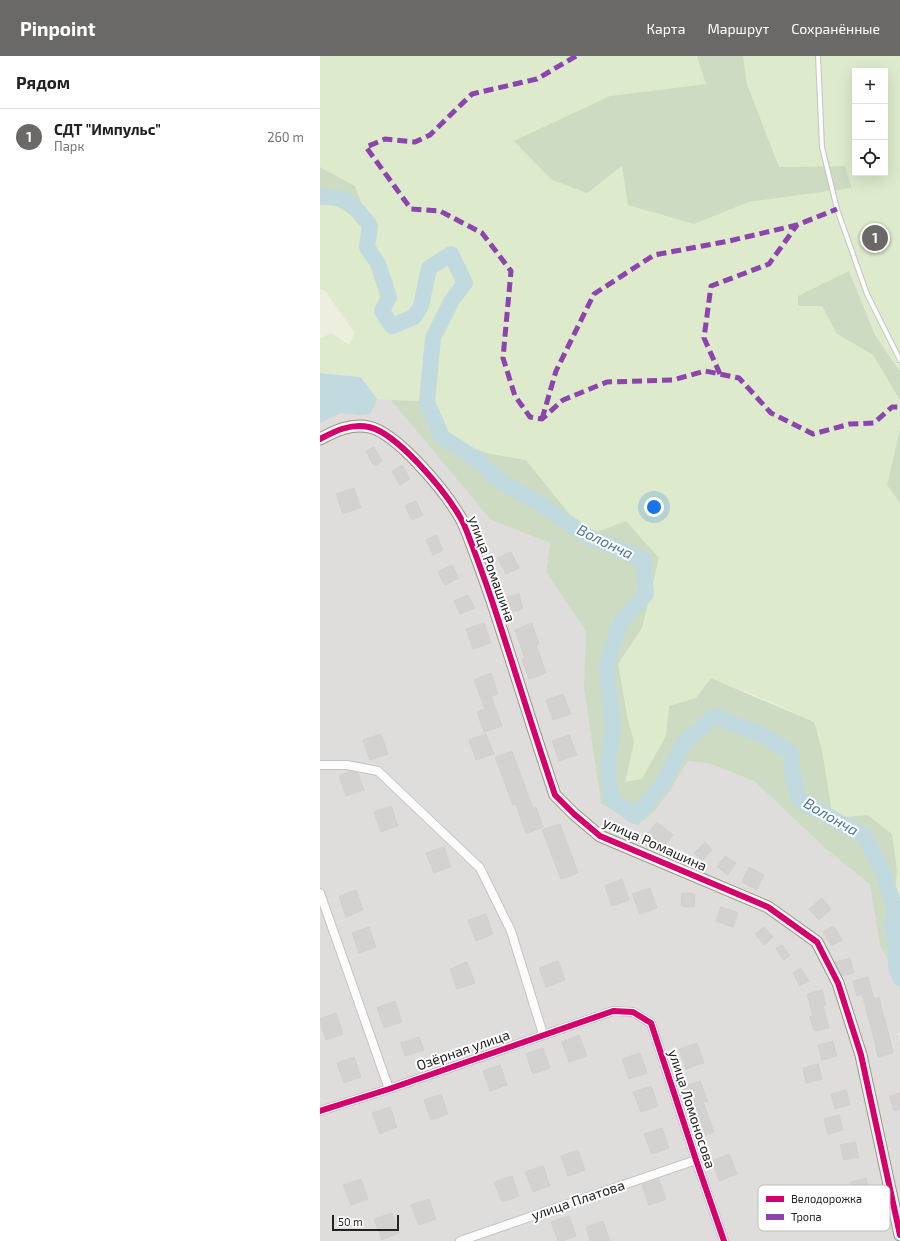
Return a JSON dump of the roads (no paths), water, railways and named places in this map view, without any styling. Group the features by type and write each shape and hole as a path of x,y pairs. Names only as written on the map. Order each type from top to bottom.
{"street":[{"name":"улица Ромашина","path":"320,439 335,431 353,426 367,426 378,430 404,450 430,475 447,496 461,518 485,578 556,795 574,814 600,836 768,907 817,942 838,983 861,1055 889,1185"},
{"path":"320,765 347,765 378,771 480,868 511,932 543,1034"},
{"path":"320,893 389,1089"},
{"name":"Озёрная улица","path":"320,1111 389,1089 543,1034 613,1011"},
{"name":"улица Ломоносова","path":"613,1011 633,1012 651,1023 724,1241"},
{"name":"улица Платова","path":"460,1241 696,1160"},
{"name":"улица Ромашина","path":"890,1189 900,1235"}],"lane":[{"path":"818,56 822,147 837,209 867,294 900,360"}],"water":[{"path":"320,373 361,377 377,399 370,414 360,415 341,413 320,423"}],"waterway":[{"name":"Волонча","path":"320,196 345,199 359,212 370,226 367,247 378,264 389,297 382,311 392,326 414,317 421,306 429,268 451,254 465,283 452,300 433,338 427,402 442,437 479,461 498,480 542,505 587,536 643,559 646,594 620,623 606,667 613,725 608,766 611,799 635,816 661,787 683,744 714,716 762,735 791,752 793,776 799,800 864,836 881,868 895,908 892,926 895,939 896,966 900,978"}],"place":[{"name":"СДТ \"Импульс\"","path":"875,238"}]}
